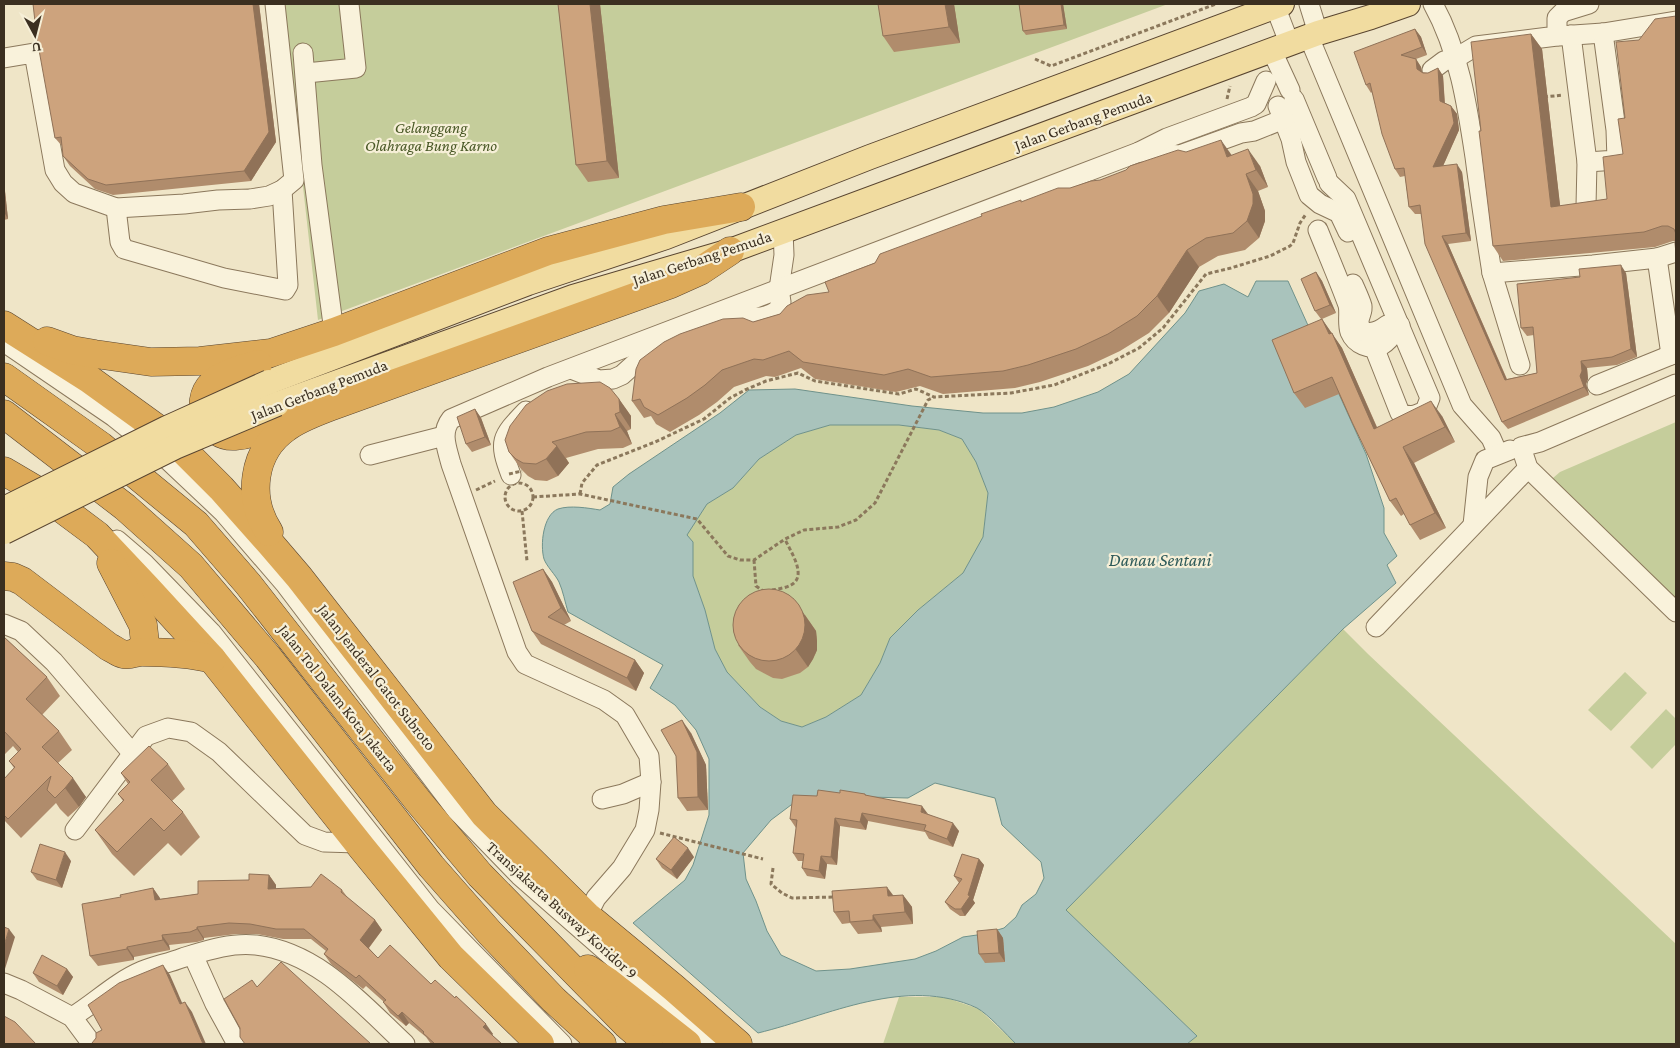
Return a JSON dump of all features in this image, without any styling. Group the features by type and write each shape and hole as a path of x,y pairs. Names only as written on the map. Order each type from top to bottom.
{"highway":[{"path":"5,331 72,350 151,362 200,361 271,353 334,332 548,251 664,220 741,207"},
{"path":"299,577 262,521 255,497 257,472 266,450 287,426 332,406 671,284 700,271 730,251"},
{"name":"Jalan Jenderal Gatot Subroto","path":"5,331 89,379 172,440 227,495 299,577 484,814 587,916 738,1044"},
{"path":"301,343 288,353 224,377 211,385 204,399 203,407 208,422 219,433 235,436 259,430 315,407 332,406"},
{"name":"Jalan Tol Dalam Kota Jakarta","path":"4,377 101,446 196,524 248,584 418,801 480,875 627,1026 649,1044"},
{"name":"Jalan Tol Dalam Kota Jakarta","path":"4,414 125,507 191,566 268,657 431,866 490,933 554,1000 602,1044"},
{"path":"4,471 38,492 97,535 212,659 451,957 540,1044"},
{"path":"97,535 144,625 145,643 139,652"},
{"path":"4,576 22,581 117,651 124,654 132,655 139,652 193,654 212,659"},
{"path":"548,945 608,982 687,1044"}],"main road":[{"name":"Jalan Gerbang Pemuda","path":"4,509 167,428 573,297 730,251 1289,45 1408,4"},
{"name":"Jalan Gerbang Pemuda","path":"4,532 175,447 273,393 528,283 666,237 888,150 1268,7"}],"street":[{"path":"4,58 34,53 55,170 63,183 74,193 116,208 250,199 269,196 282,190 294,180 275,4"},
{"path":"306,73 356,68 349,4"},
{"path":"1309,4 1289,45 1282,100 1296,162 1309,195 1313,200 1339,213 1392,329 1430,398 1425,411 1412,417 1400,413 1374,347"},
{"path":"1433,4 1443,23 1456,58 1467,106 1492,274 1520,364"},
{"path":"1586,206 1587,162 1578,93 1564,36 1557,18 1563,12 1589,4"},
{"path":"1268,7 1289,45 1462,405 1491,438 1498,454"},
{"path":"1432,70 1476,46 1603,33 1676,21"},
{"path":"1587,162 1617,160 1616,130 1603,33"},
{"path":"1083,185 1180,155 1241,133 1254,131 1282,100 1289,45"},
{"path":"303,53 312,165 334,332"},
{"path":"587,916 596,898 622,868 645,830 651,782 649,756 625,715 604,700 526,664 517,652 451,464 444,436 452,419 548,378 1139,152 1167,138 1251,108 1256,104 1282,100"},
{"path":"1282,100 1328,181 1346,200 1392,329"},
{"path":"1139,152 1180,155"},
{"path":"292,169 312,165"},
{"path":"116,208 120,242 124,249 224,278 285,290 288,286 282,190"},
{"path":"1325,228 1362,308 1359,319 1362,330 1367,333 1373,333 1392,329 1382,344 1374,347 1363,345 1356,341 1350,331 1349,308 1325,228"},
{"path":"779,289 784,255 783,231"},
{"path":"1492,274 1657,258 1676,252"},
{"path":"1598,385 1674,354 1657,258"},
{"path":"571,369 599,380 613,380 622,375 672,330"},
{"name":"Transjakarta Busway Koridor 9","path":"5,331 169,461 223,512 285,584 457,810 519,875 712,1044"},
{"path":"517,473 502,447 505,435 540,396 548,378"},
{"path":"1473,525 1478,477 1484,460 1540,442 1676,384"},
{"path":"370,455 444,436"},
{"path":"1521,447 1528,468 1676,612"},
{"path":"4,458 92,519 145,564 211,632 430,909 562,1044"},
{"path":"1376,627 1528,468"},
{"path":"4,624 21,631 54,662 133,754"},
{"path":"75,830 146,736 168,728 191,732 220,752 305,835 324,842 358,843"},
{"path":"602,799 623,794 651,782"},
{"path":"72,1017 141,972 221,947 255,944 284,951 308,961 331,977 405,1044"},
{"path":"193,955 215,1004 237,1044"},
{"path":"4,983 72,1017 92,1044"}],"path":[{"path":"1035,59 1051,66 1216,4"},
{"path":"1225,106 1231,83"},
{"path":"1541,97 1578,93"},
{"path":"534,496 580,494 697,519 728,556 740,560 754,560 785,539 804,530 838,527 856,520 875,503 928,400 934,397 1011,393 1054,385 1108,364 1139,348 1163,328 1206,274 1270,256 1294,243 1300,223 1313,200"},
{"path":"580,494 582,482 597,465 655,442 704,419 730,398 766,381 798,373 815,382 899,394 916,390 934,397"},
{"path":"462,496 510,474 517,473"},
{"path":"522,483 532,489 534,496 531,505 522,510 511,508 505,499 508,488 522,483"},
{"path":"522,510 527,560"},
{"path":"754,560 756,586 761,590 768,591 792,585 797,579 799,570 785,539"},
{"path":"663,834 763,859"},
{"path":"773,868 771,884 792,898 839,897"}],"green space":[{"name":"Gelanggang Olahraga Bung Karno","path":"279,4 1168,4 318,320 301,169"},
{"path":"1676,422 1676,600 1555,485 1553,478 1560,472"},
{"path":"830,425 899,425 939,430 962,439 976,462 988,493 983,537 963,573 918,610 890,638 880,663 861,695 826,717 802,727 781,721 760,707 727,672 715,649 705,610 693,576 693,542 686,535 707,504 733,488 759,459 796,435"},
{"path":"1343,629 1676,944 1676,1044 1187,1044 1197,1036 1066,910"},
{"path":"1625,672 1647,693 1611,731 1588,710"},
{"path":"1666,709 1676,719 1676,744 1652,769 1630,747"},
{"path":"899,997 944,997 979,1009 1016,1044 883,1044"}],"water":[{"name":"Danau Sentani","path":"1256,281 1288,281 1366,454 1384,508 1384,533 1397,556 1387,565 1396,583 1343,629 1066,910 1197,1036 1187,1044 1016,1044 977,1008 950,999 923,996 895,997 867,1002 758,1033 633,923 685,880 693,865 709,815 709,759 696,730 675,705 650,688 663,665 568,612 559,582 544,559 542,546 544,531 549,517 558,509 579,507 600,510 610,504 613,487 629,474 720,413 749,390 795,389 912,406 983,413 1022,413 1054,407 1098,392 1129,374 1185,313 1199,291 1224,284 1248,297","holes":["830,425 899,425 939,430 962,439 976,462 988,493 983,537 963,573 918,610 890,638 880,663 861,695 826,717 802,727 781,721 760,707 727,672 715,649 705,610 693,576 693,542 687,535 707,504 733,488 759,459 796,435","935,783 995,798 1002,825 1041,862 1044,878 1036,894 1022,905 1016,917 1004,928 984,934 963,937 915,959 850,969 816,971 781,955 767,931 746,879 743,853 771,820 791,805 828,796 908,798"]}],"building":[{"path":"33,4 253,4 269,132 244,171 106,185 88,179 63,156 61,137 55,138 37,39"},
{"path":"558,4 590,4 607,161 576,165"},
{"path":"878,4 945,4 949,27 883,36"},
{"path":"1019,4 1061,4 1064,25 1023,31"},
{"path":"1676,16 1676,234 1674,229 1662,226 1644,232 1493,246 1479,131 1481,131 1471,42 1531,34 1551,207 1607,199 1603,157 1623,154 1618,119 1625,118 1616,42 1639,40 1655,19"},
{"path":"1415,29 1422,47 1401,55 1416,59 1417,69 1423,73 1428,73 1438,68 1440,101 1451,106 1454,123 1433,167 1457,164 1466,233 1442,236 1505,380 1537,373 1533,327 1521,328 1517,284 1580,277 1579,269 1621,265 1631,349 1612,357 1581,361 1582,371 1580,376 1584,387 1502,422 1425,244 1420,205 1409,207 1404,168 1395,169 1382,134 1370,83 1366,85 1354,52"},
{"path":"1221,140 1227,157 1248,149 1256,170 1246,174 1253,194 1253,204 1247,221 1233,233 1206,238 1187,250 1157,296 1137,316 1108,334 1076,349 1003,371 931,377 908,369 884,375 803,362 789,351 763,360 754,359 722,370 687,398 658,415 644,407 640,399 632,401 636,369 640,360 664,342 680,334 723,319 743,318 753,322 780,314 787,306 807,295 829,292 825,282 875,263 880,254 982,216 981,214 1058,188 1070,188 1100,180 1126,170 1130,166 1178,150 1186,152"},
{"path":"1316,272 1330,305 1315,311 1301,279"},
{"path":"1322,319 1329,334 1332,333 1374,429 1431,401 1445,427 1403,447 1435,513 1410,525 1396,498 1390,501 1332,377 1294,393 1272,340"},
{"path":"600,382 610,388 619,399 620,412 615,414 620,427 611,431 586,432 552,442 557,446 546,459 536,464 523,463 509,452 505,440 510,426 526,405 547,391 567,384"},
{"path":"475,409 485,437 466,444 457,417"},
{"path":"543,569 561,608 548,617 635,660 627,678 532,631 513,582"},
{"path":"769,589 783,592 795,599 802,611 805,625 802,639 795,651 783,658 769,661 755,658 743,651 736,639 733,625 736,611 743,599 755,592"},
{"path":"4,637 47,677 26,699 59,731 42,747 73,778 55,798 47,790 51,776 8,819 4,815 4,779 15,767 9,761 21,749 4,731"},
{"path":"682,720 697,752 698,797 678,798 676,756 661,730"},
{"path":"149,746 168,764 151,780 183,812 164,831 151,818 117,852 95,830 124,800 118,794 130,782 121,773"},
{"path":"818,790 840,793 840,790 922,806 921,812 953,823 947,839 924,830 926,825 862,813 860,822 835,818 831,857 821,856 819,871 802,868 804,854 793,853 797,820 790,819 793,795 817,796"},
{"path":"674,837 688,848 671,870 656,859"},
{"path":"40,844 65,852 56,880 31,872"},
{"path":"962,854 979,859 968,895 970,896 961,909 955,909 945,902 962,879 954,876"},
{"path":"249,874 269,875 268,889 311,887 321,874 375,920 360,940 378,958 390,945 431,984 435,980 455,998 456,996 486,1024 483,1027 502,1044 435,1044 402,1012 398,1016 383,1002 386,1000 359,975 356,978 324,954 328,949 304,929 276,929 250,924 229,923 197,927 197,929 190,932 162,935 163,940 90,956 82,904 121,897 120,895 153,888 155,900 198,894 198,881 249,880"},
{"path":"887,887 888,896 903,895 905,912 873,915 873,920 850,922 849,911 834,912 832,891"},
{"path":"4,927 9,929 4,946"},
{"path":"997,929 999,953 979,954 977,931"},
{"path":"42,955 67,969 57,986 33,973"},
{"path":"281,962 371,1044 245,1044 240,1037 240,1028 224,999 252,980 257,987"},
{"path":"163,965 180,1004 185,1002 203,1044 92,1044 96,1038 96,1033 102,1030 88,1005 119,983"},
{"path":"4,1016 15,1022 36,1044 4,1044"}]}
